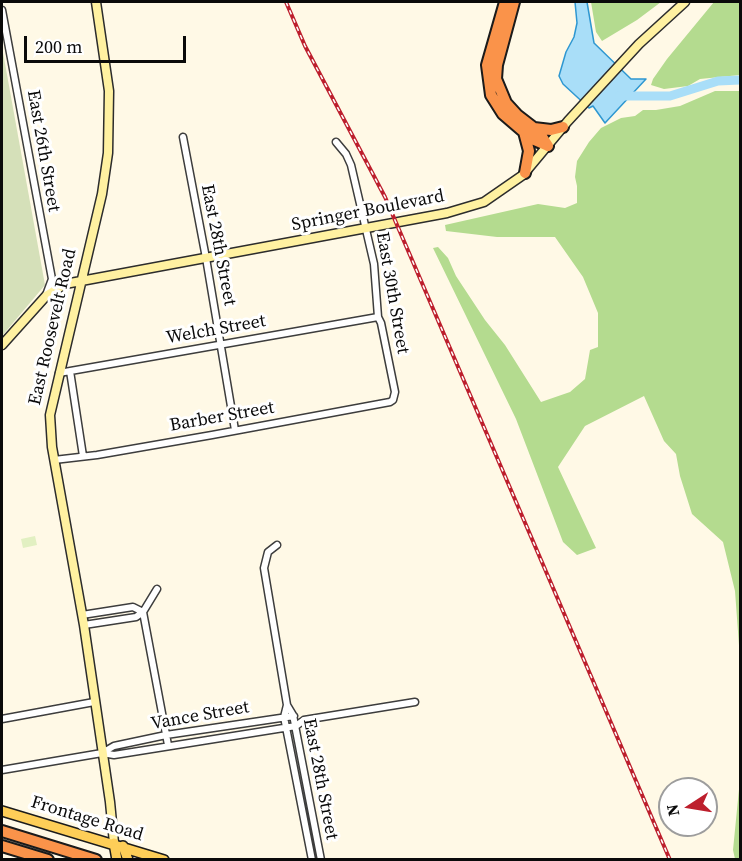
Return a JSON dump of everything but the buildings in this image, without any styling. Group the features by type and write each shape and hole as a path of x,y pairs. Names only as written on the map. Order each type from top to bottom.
{"highway":[{"path":"505,2 487,65 503,114 529,130 551,130 566,124"},
{"path":"495,94 497,65 514,2"},
{"path":"529,130 532,139 548,146"},
{"path":"525,173 529,151 529,130"},
{"path":"2,831 96,860"},
{"path":"2,846 48,860"}],"main road":[{"name":"East Roosevelt Road","path":"96,2 107,65 110,130 104,185 50,415 54,460 83,620 118,845 117,860"},
{"name":"Springer Boulevard","path":"2,345 46,296 58,286 447,213 477,205 498,194 525,173 639,44 685,2"},
{"name":"Frontage Road","path":"2,811 164,860"},
{"name":"East Roosevelt Road","path":"118,845 128,860"}],"street":[{"name":"East 26th Street","path":"2,15 52,279 46,296"},
{"name":"East 28th Street","path":"183,137 235,430"},
{"name":"East 30th Street","path":"336,142 347,157 356,181 374,264 378,317 381,322 395,392 393,400"},
{"name":"Welch Street","path":"59,374 378,317"},
{"path":"70,371 83,456"},
{"name":"Barber Street","path":"54,460 235,430 393,400"},
{"name":"East 28th Street","path":"277,545 268,552 264,568 287,705 284,717 312,860"},
{"path":"83,620 136,617 143,612 157,589"},
{"path":"143,612 168,745"},
{"path":"2,719 94,702"},
{"name":"Vance Street","path":"2,770 102,753 114,755 286,728 296,726 304,720 415,702"},
{"name":"East 28th Street","path":"287,705 294,715 321,860"},
{"path":"294,715 304,720"},
{"name":"Vance Street","path":"102,753 114,746 166,735 294,715"}],"green space":[{"path":"591,2 661,2 602,41 596,32"},
{"path":"714,2 740,2 740,75 700,79 688,86 664,89 651,85 667,59"},
{"path":"2,47 45,285 2,336"},
{"path":"715,91 740,91 740,659 735,591 723,542 692,514 680,476 676,454 664,441 644,396 585,426 558,467 596,548 577,555 563,542 516,419 433,248 438,247 448,258 456,276 485,320 505,345 541,402 570,392 585,379 590,350 598,347 598,313 583,277 555,237 497,237 446,231 445,225 538,204 565,208 577,203 575,177 577,161 601,128 621,118 635,116 643,110 680,106"},
{"path":"35,536 37,545 23,548 21,539"},
{"path":"740,779 740,859 735,859 733,850"}],"water":[{"path":"575,2 587,2 594,43 631,79 646,79 605,123 593,106 589,108 563,84 559,76 566,52 574,37 577,23"}],"waterway":[{"path":"619,96 670,96 718,81 740,80"}],"railway":[{"path":"286,2 305,46 385,197 670,860"}]}
